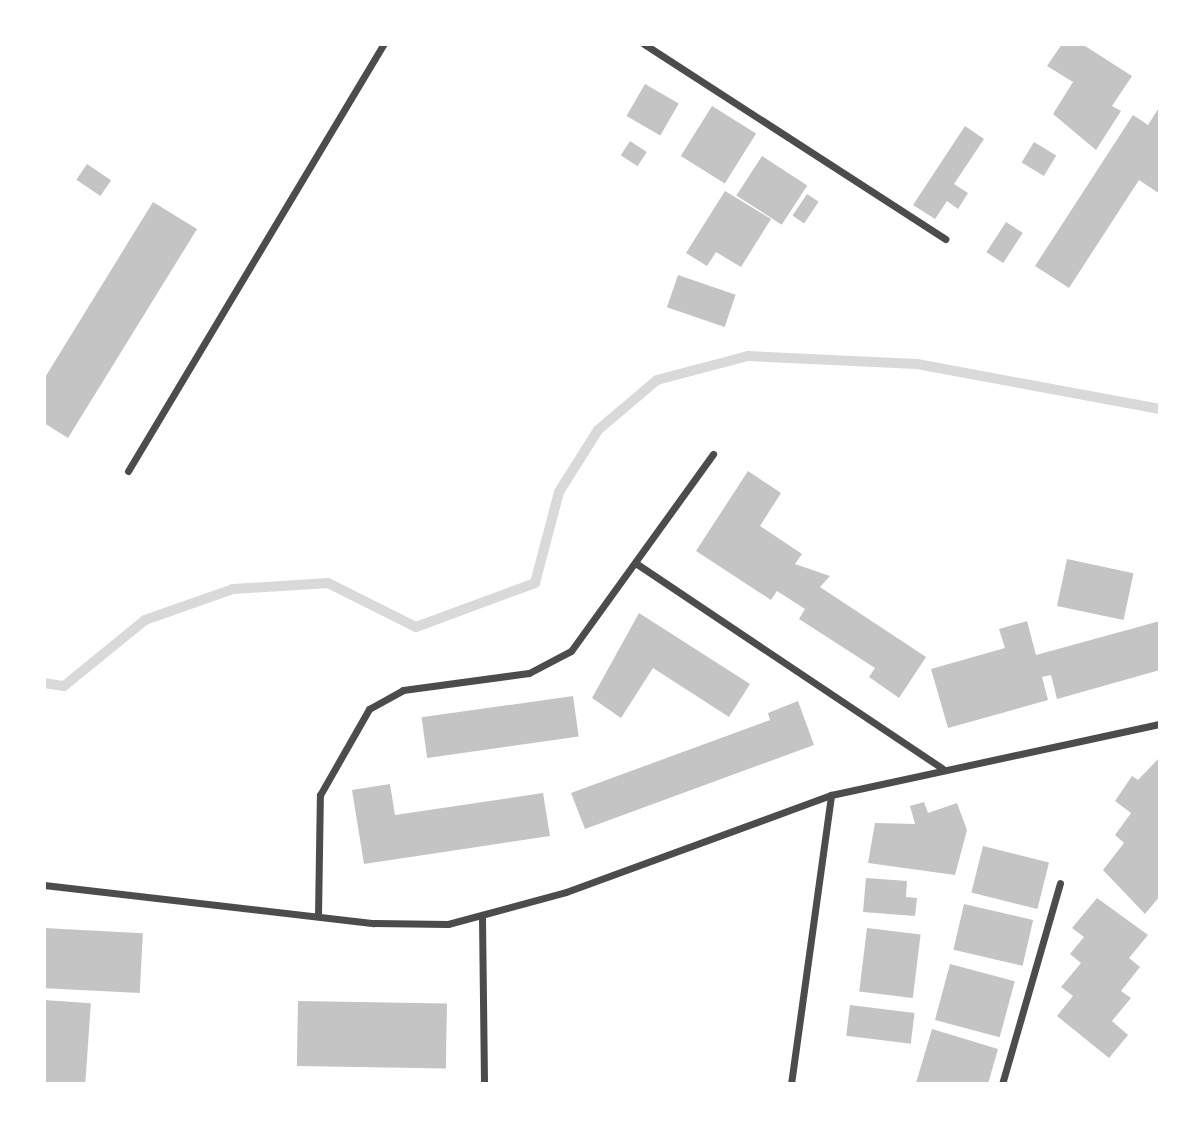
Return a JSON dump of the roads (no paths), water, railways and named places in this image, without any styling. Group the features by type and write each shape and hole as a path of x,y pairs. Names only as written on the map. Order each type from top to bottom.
{"street":[{"path":"128,471 384,44"},
{"path":"644,44 946,239"},
{"path":"318,916 320,795 369,709 403,690 547,667 582,642 713,454"},
{"path":"637,564 942,768"},
{"path":"44,886 404,925 482,918 831,795 942,768 1160,724"},
{"path":"791,1084 831,795"},
{"path":"1002,1084 1060,883"},
{"path":"482,918 484,1084"}],"waterway":[{"path":"44,683 64,686 145,620 233,589 328,583 416,627 535,583 559,492 598,430 657,380 748,356 917,364 1160,409"}]}
